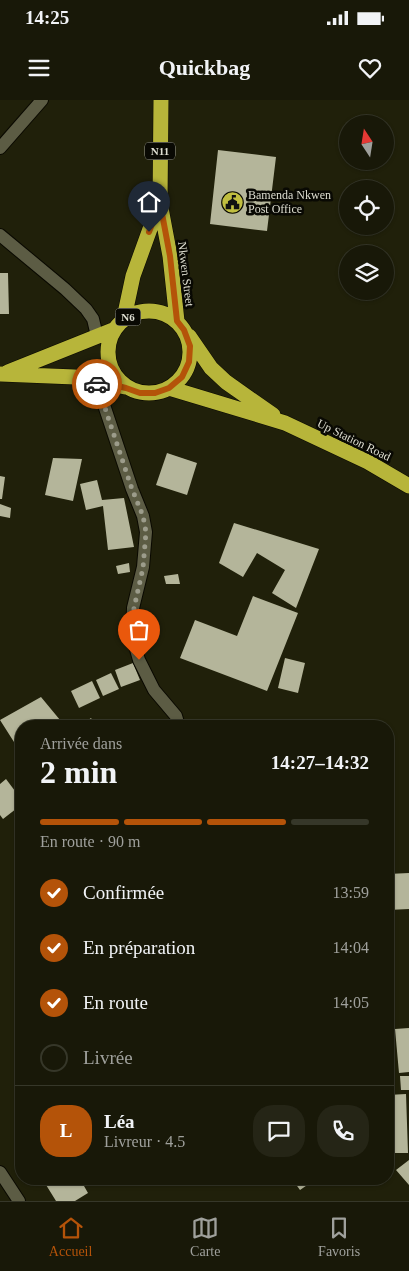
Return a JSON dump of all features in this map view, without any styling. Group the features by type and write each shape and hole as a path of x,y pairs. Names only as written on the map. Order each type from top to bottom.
{"highway":[{"name":"N11","path":"124,318 133,276 160,203 161,100"},
{"name":"Nkwen Street","path":"160,203 180,326"},
{"name":"N6","path":"126,388 114,376 108,361 107,345 113,330 124,318 140,311 157,311 180,326 211,368 226,382 285,423"},
{"path":"169,388 182,377 189,362 190,346 180,326"},
{"name":"N6","path":"2,374 113,330"},
{"name":"N6","path":"2,374 75,377 126,388 140,393 155,393 169,388 285,423"},
{"name":"Up Station Road","path":"285,423 368,462 409,486"}],"street":[{"path":"0,148 42,100"},
{"path":"0,235 66,289 86,309 93,319 97,336"},
{"path":"96,381 132,489 143,516 146,532 143,568 134,608 132,635 139,660 154,690 177,720"},
{"path":"0,1172 18,1201"}],"building":[{"path":"218,150 276,157 267,231 210,224"},
{"path":"0,273 8,273 9,314 0,314"},
{"path":"167,453 197,463 187,495 156,485"},
{"path":"53,458 82,459 73,501 45,495"},
{"path":"0,476 5,477 2,499 0,499"},
{"path":"97,480 102,500 124,498 134,547 108,550 103,506 86,510 80,484"},
{"path":"0,504 11,508 10,518 0,516"},
{"path":"234,523 319,549 296,608 272,593 285,570 257,553 243,577 219,563"},
{"path":"129,563 130,572 118,574 116,566"},
{"path":"178,574 180,584 166,584 164,576"},
{"path":"253,596 298,613 267,691 180,658 195,620 237,636"},
{"path":"285,658 305,663 298,693 278,688"},
{"path":"133,663 140,680 121,687 115,670"},
{"path":"111,673 119,689 103,696 96,680"},
{"path":"92,681 100,698 79,708 71,691"},
{"path":"41,697 60,720 15,720 15,744 0,720"},
{"path":"6,779 15,791 15,810 3,819 0,815 0,784"},
{"path":"409,873 409,909 394,910 394,874"},
{"path":"409,1028 409,1072 399,1073 395,1029"},
{"path":"400,1076 409,1076 409,1090 401,1090"},
{"path":"406,1094 408,1153 394,1153 394,1095"},
{"path":"409,1160 409,1185 396,1170"},
{"path":"46,1185 83,1185 88,1193 75,1201 56,1201"},
{"path":"296,1185 307,1185 300,1190"}],"way so far":[{"path":"97,384 132,489 143,516 146,532 143,568 134,608 132,635 139,660"}],"place":[{"name":"Bamenda Nkwen Post Office","path":"232,202"}],"route":[{"path":"97,384 96,381 140,393 155,393 169,388 182,377 189,362 190,346 184,330 177,321 170,256 160,203 149,232"}]}
